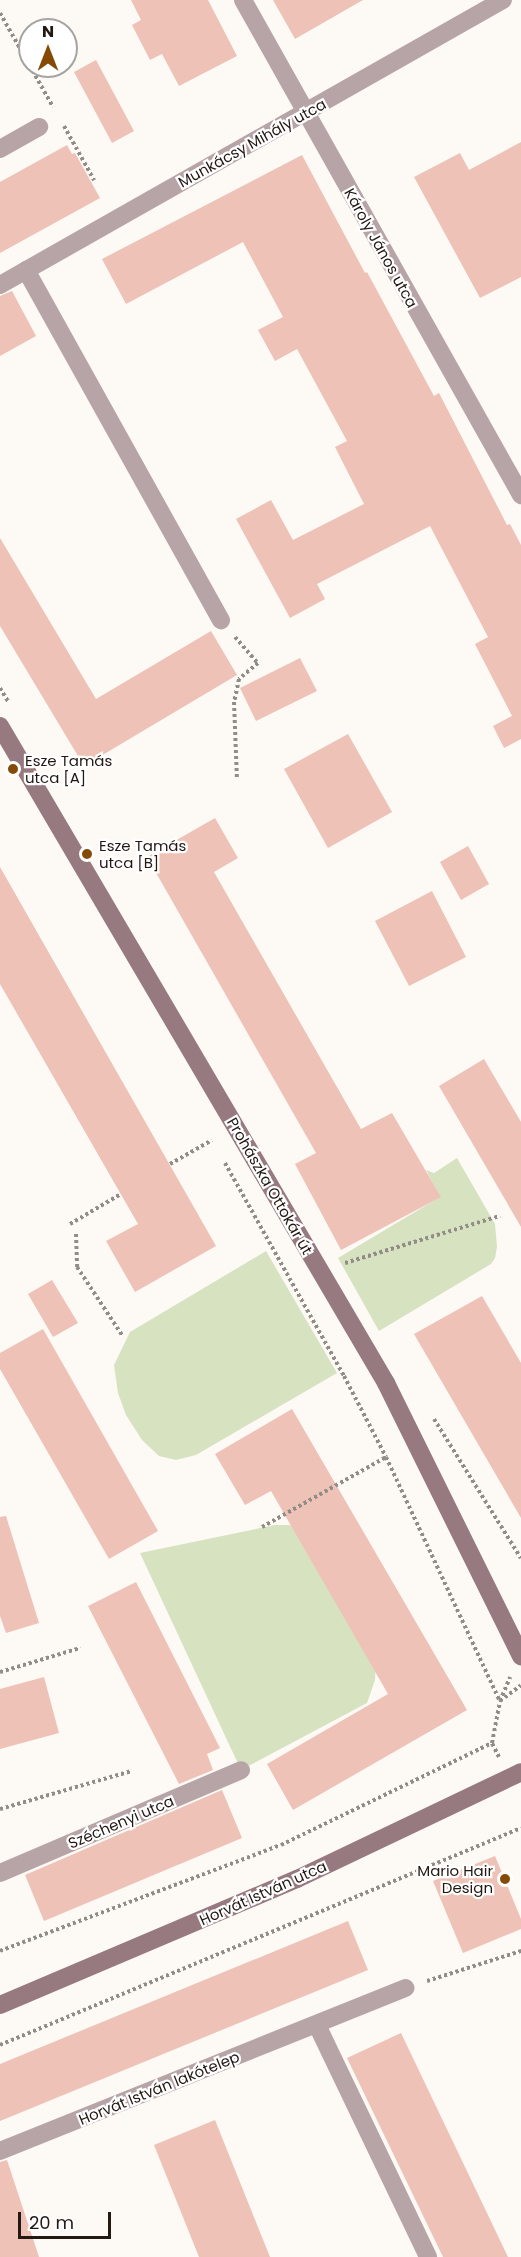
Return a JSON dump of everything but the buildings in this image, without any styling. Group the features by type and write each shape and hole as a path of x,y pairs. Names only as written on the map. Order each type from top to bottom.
{"street":[{"name":"Károly János utca","path":"243,0 521,495"},
{"name":"Munkácsy Mihály utca","path":"0,285 503,0"},
{"path":"0,149 39,127"},
{"path":"26,270 221,620"},
{"name":"Prohászka Ottokár út","path":"0,726 386,1383 521,1656"},
{"name":"Széchenyi utca","path":"0,1873 241,1770"},
{"name":"Horvát István utca","path":"0,2005 297,1879 521,1772"},
{"name":"Horvát István lakótelep","path":"0,2151 406,1988"},
{"path":"317,2025 428,2257"}],"path":[{"path":"0,14 58,116"},
{"path":"63,125 94,180"},
{"path":"221,620 258,663 240,679 234,702 237,779"},
{"path":"206,1130 218,1150"},
{"path":"170,1164 212,1140"},
{"path":"0,1951 281,1845 492,1743 500,1701 386,1457 344,1376 223,1161"},
{"path":"70,1224 121,1194"},
{"path":"341,1264 500,1216"},
{"path":"76,1234 77,1267 122,1335"},
{"path":"429,1409 521,1558"},
{"path":"262,1527 386,1457"},
{"path":"0,1672 80,1648"},
{"path":"500,1701 521,1685"},
{"path":"0,1809 132,1771"},
{"path":"0,2046 521,1828"},
{"path":"406,1988 521,1951"}],"green space":[{"path":"457,1158 495,1224 497,1247 495,1258 491,1264 379,1331 338,1258 440,1197 426,1170 434,1173"},
{"path":"266,1251 337,1373 196,1455 176,1460 159,1456 142,1440 126,1415 118,1393 114,1365 130,1332"},
{"path":"275,1525 290,1525 305,1537 376,1661 375,1680 367,1703 241,1770 140,1553"}],"place":[{"name":"Esze Tamás utca [A]","path":"13,769"},
{"name":"Esze Tamás utca [B]","path":"87,854"},
{"name":"Mario Hair Design","path":"505,1879"}]}
